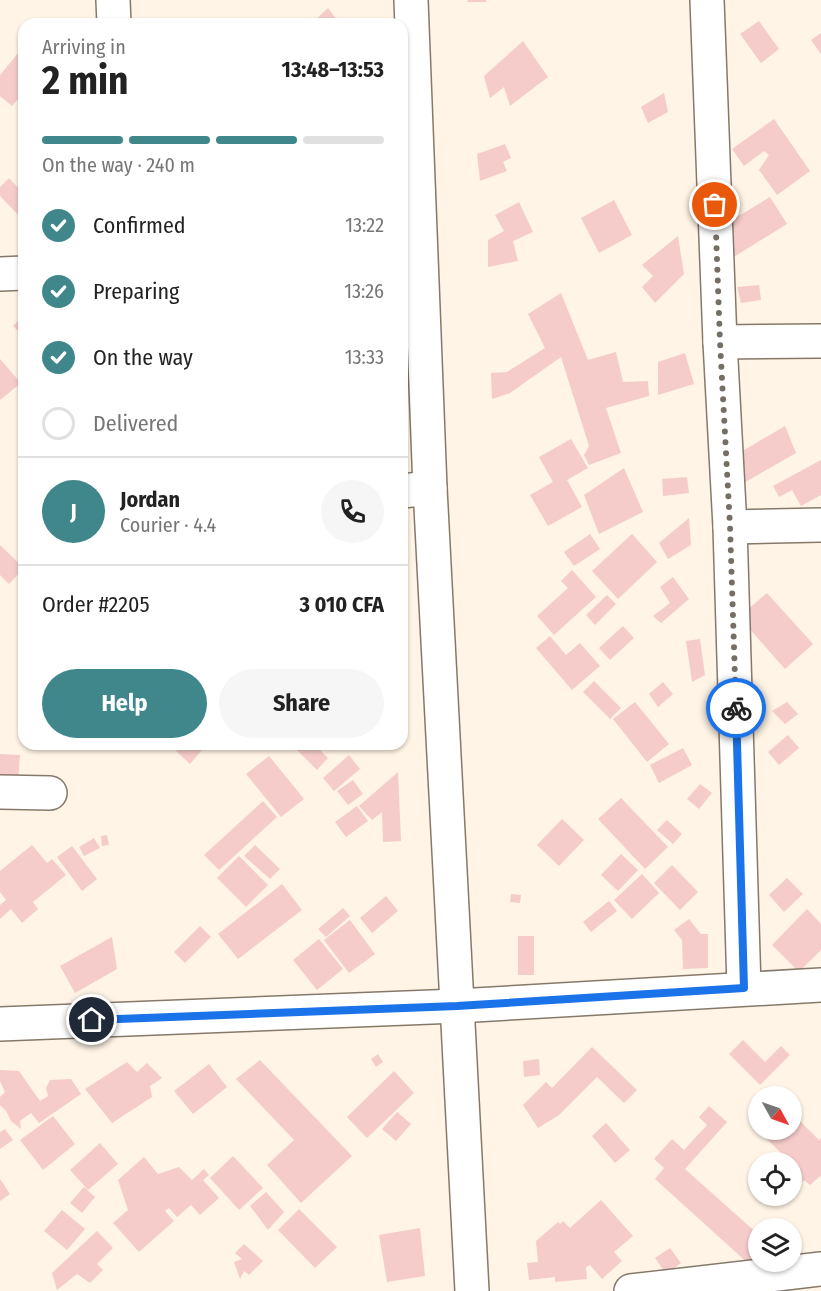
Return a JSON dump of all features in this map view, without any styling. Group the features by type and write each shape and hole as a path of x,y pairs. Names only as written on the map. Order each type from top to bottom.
{"street":[{"path":"114,0 114,18"},
{"path":"411,0 416,490 457,1006 472,1291"},
{"path":"707,0 720,342 730,526 744,988"},
{"path":"0,274 18,273"},
{"path":"720,342 821,341"},
{"path":"730,526 821,525"},
{"path":"0,792 50,793"},
{"path":"0,1024 457,1006 821,985"},
{"path":"631,1291 821,1269"}],"building":[{"path":"468,0 486,0 486,2 467,2"},
{"path":"328,8 336,18 317,18"},
{"path":"759,21 779,49 761,63 740,34"},
{"path":"821,33 821,54 811,40"},
{"path":"523,41 548,77 510,106 504,87 490,98 484,76"},
{"path":"18,53 18,99 12,106 0,96 0,75"},
{"path":"664,93 668,112 648,123 641,107"},
{"path":"774,119 810,171 777,195 759,170 769,155 764,151 744,166 732,149"},
{"path":"505,144 511,158 503,162 507,171 480,181 477,154"},
{"path":"9,178 18,188 18,215 0,196 0,187"},
{"path":"770,197 787,224 732,258 727,223"},
{"path":"614,200 632,235 599,253 581,218"},
{"path":"519,202 533,232 513,241 518,261 488,267 488,240 504,231 495,215"},
{"path":"678,236 684,274 655,303 642,287 653,276 642,265"},
{"path":"759,285 761,300 741,303 737,287"},
{"path":"561,293 588,360 616,352 623,382 648,381 649,396 606,408 621,453 589,465 584,455 589,446 561,357 510,393 492,399 491,373 507,372 545,348 528,314"},
{"path":"18,321 18,331 13,326"},
{"path":"685,353 694,384 658,395 658,362"},
{"path":"0,359 18,380 18,385 0,400"},
{"path":"785,426 796,453 742,484 734,456"},
{"path":"571,439 588,468 567,480 582,507 548,526 530,495 553,482 539,457"},
{"path":"821,460 821,495 801,506 792,490 779,497 773,486"},
{"path":"624,468 643,512 599,534 584,495"},
{"path":"687,477 689,493 663,496 662,479"},
{"path":"689,518 691,545 668,559 659,543"},
{"path":"590,534 600,549 574,566 564,552"},
{"path":"632,534 657,562 618,599 592,571"},
{"path":"0,545 18,562 18,574 9,584 0,575"},
{"path":"572,570 596,597 554,635 537,616 568,588 561,581"},
{"path":"673,577 689,599 661,623 653,616 670,603 660,587"},
{"path":"767,593 813,644 785,669 739,617"},
{"path":"607,595 616,604 595,625 586,615"},
{"path":"623,626 634,638 610,660 599,648"},
{"path":"550,636 566,655 580,643 600,666 572,690 536,648"},
{"path":"700,639 705,675 692,682 686,641"},
{"path":"594,681 621,708 610,719 583,692"},
{"path":"663,682 673,694 658,707 649,694"},
{"path":"635,702 669,744 647,762 613,719"},
{"path":"787,702 798,714 785,724 772,711"},
{"path":"788,735 799,748 779,765 768,752"},
{"path":"683,748 692,765 659,783 650,765"},
{"path":"177,750 202,750 190,764"},
{"path":"297,750 320,750 328,758 317,770"},
{"path":"0,754 20,755 18,782 0,780"},
{"path":"349,755 360,769 334,791 323,778"},
{"path":"269,756 304,799 281,817 246,774"},
{"path":"398,772 401,841 383,842 382,812 372,820 359,806"},
{"path":"353,780 363,794 348,805 337,791"},
{"path":"700,784 712,793 699,809 687,799"},
{"path":"621,798 668,847 645,869 598,819"},
{"path":"263,801 277,817 219,870 204,855"},
{"path":"357,806 368,821 346,837 335,822"},
{"path":"562,819 584,840 559,866 537,845"},
{"path":"667,820 682,834 673,844 657,830"},
{"path":"107,835 109,845 102,846 101,836"},
{"path":"94,838 100,848 84,856 79,847"},
{"path":"32,845 47,863 52,859 66,875 33,902 38,909 22,923 11,909 0,919 0,905 6,900 0,892 0,871"},
{"path":"255,845 280,869 270,879 244,856"},
{"path":"72,846 97,879 82,891 57,857"},
{"path":"621,854 638,870 618,891 601,875"},
{"path":"239,856 268,885 246,907 217,878"},
{"path":"672,865 698,892 680,910 654,883"},
{"path":"642,874 659,893 632,919 614,900"},
{"path":"787,878 803,894 784,912 769,895"},
{"path":"282,884 302,910 238,959 218,934"},
{"path":"511,894 521,895 520,903 510,902"},
{"path":"386,896 398,911 372,933 360,918"},
{"path":"609,901 617,911 591,932 583,922"},
{"path":"343,908 350,916 326,937 318,929"},
{"path":"807,909 821,924 821,950 799,972 772,945"},
{"path":"689,919 701,934 708,934 708,968 683,969 682,940 674,930"},
{"path":"350,920 375,954 349,973 324,940"},
{"path":"200,926 211,937 185,963 174,952"},
{"path":"518,936 534,936 534,975 518,975"},
{"path":"112,937 117,969 75,993 60,966"},
{"path":"319,939 343,969 317,990 293,960"},
{"path":"743,1040 765,1062 781,1046 790,1055 760,1085 729,1054"},
{"path":"592,1047 637,1090 624,1103 597,1077 559,1115 538,1128 523,1105 546,1082 552,1088"},
{"path":"378,1054 383,1062 376,1067 371,1059"},
{"path":"539,1059 540,1075 524,1077 523,1061"},
{"path":"260,1060 352,1156 301,1203 267,1165 294,1140 236,1079"},
{"path":"127,1062 137,1072 147,1063 162,1078 150,1086 152,1097 112,1123 85,1089"},
{"path":"209,1064 227,1087 193,1114 174,1091"},
{"path":"0,1070 19,1071 40,1101 48,1096 46,1088 50,1080 71,1079 81,1094 39,1123 31,1113 20,1121 21,1129 11,1121 0,1105 0,1097 5,1092 0,1081"},
{"path":"394,1071 414,1093 367,1138 347,1117"},
{"path":"709,1106 727,1122 685,1169 748,1225 748,1263 655,1179 664,1168 654,1159 672,1139 684,1150 707,1125 699,1117"},
{"path":"397,1112 411,1124 396,1141 382,1129"},
{"path":"53,1116 75,1144 43,1170 20,1140"},
{"path":"606,1123 630,1150 615,1163 592,1136"},
{"path":"802,1123 819,1140 821,1138 821,1177 810,1185 804,1180 802,1182 802,1152 780,1152 768,1140 802,1140"},
{"path":"5,1129 13,1140 0,1149 0,1132"},
{"path":"100,1143 118,1164 88,1190 70,1170"},
{"path":"233,1156 263,1188 239,1210 210,1178"},
{"path":"144,1157 158,1174 179,1167 192,1180 204,1169 209,1175 203,1180 219,1198 200,1215 191,1205 177,1217 169,1208 165,1211 174,1221 139,1252 113,1223 128,1210 118,1180"},
{"path":"0,1179 10,1194 0,1201"},
{"path":"84,1187 95,1197 82,1213 70,1203"},
{"path":"266,1192 284,1212 268,1230 250,1206"},
{"path":"601,1200 633,1236 614,1252 622,1261 602,1279 590,1265 586,1267 587,1279 555,1282 555,1277 529,1280 527,1263 538,1262 536,1241 558,1222 560,1224 563,1221 570,1228"},
{"path":"299,1209 337,1247 315,1268 278,1230"},
{"path":"62,1210 85,1229 67,1250 44,1231"},
{"path":"420,1228 425,1276 387,1282 379,1235"},
{"path":"97,1231 113,1248 97,1264 103,1270 90,1283 77,1274 57,1290 52,1273"},
{"path":"244,1244 263,1261 249,1275 244,1271 240,1279 234,1262 242,1259 235,1253"},
{"path":"670,1248 681,1263 666,1274 655,1258"}],"way so far":[{"path":"715,205 736,708"}],"route":[{"path":"92,1020 457,1006 744,988 736,708"}]}
